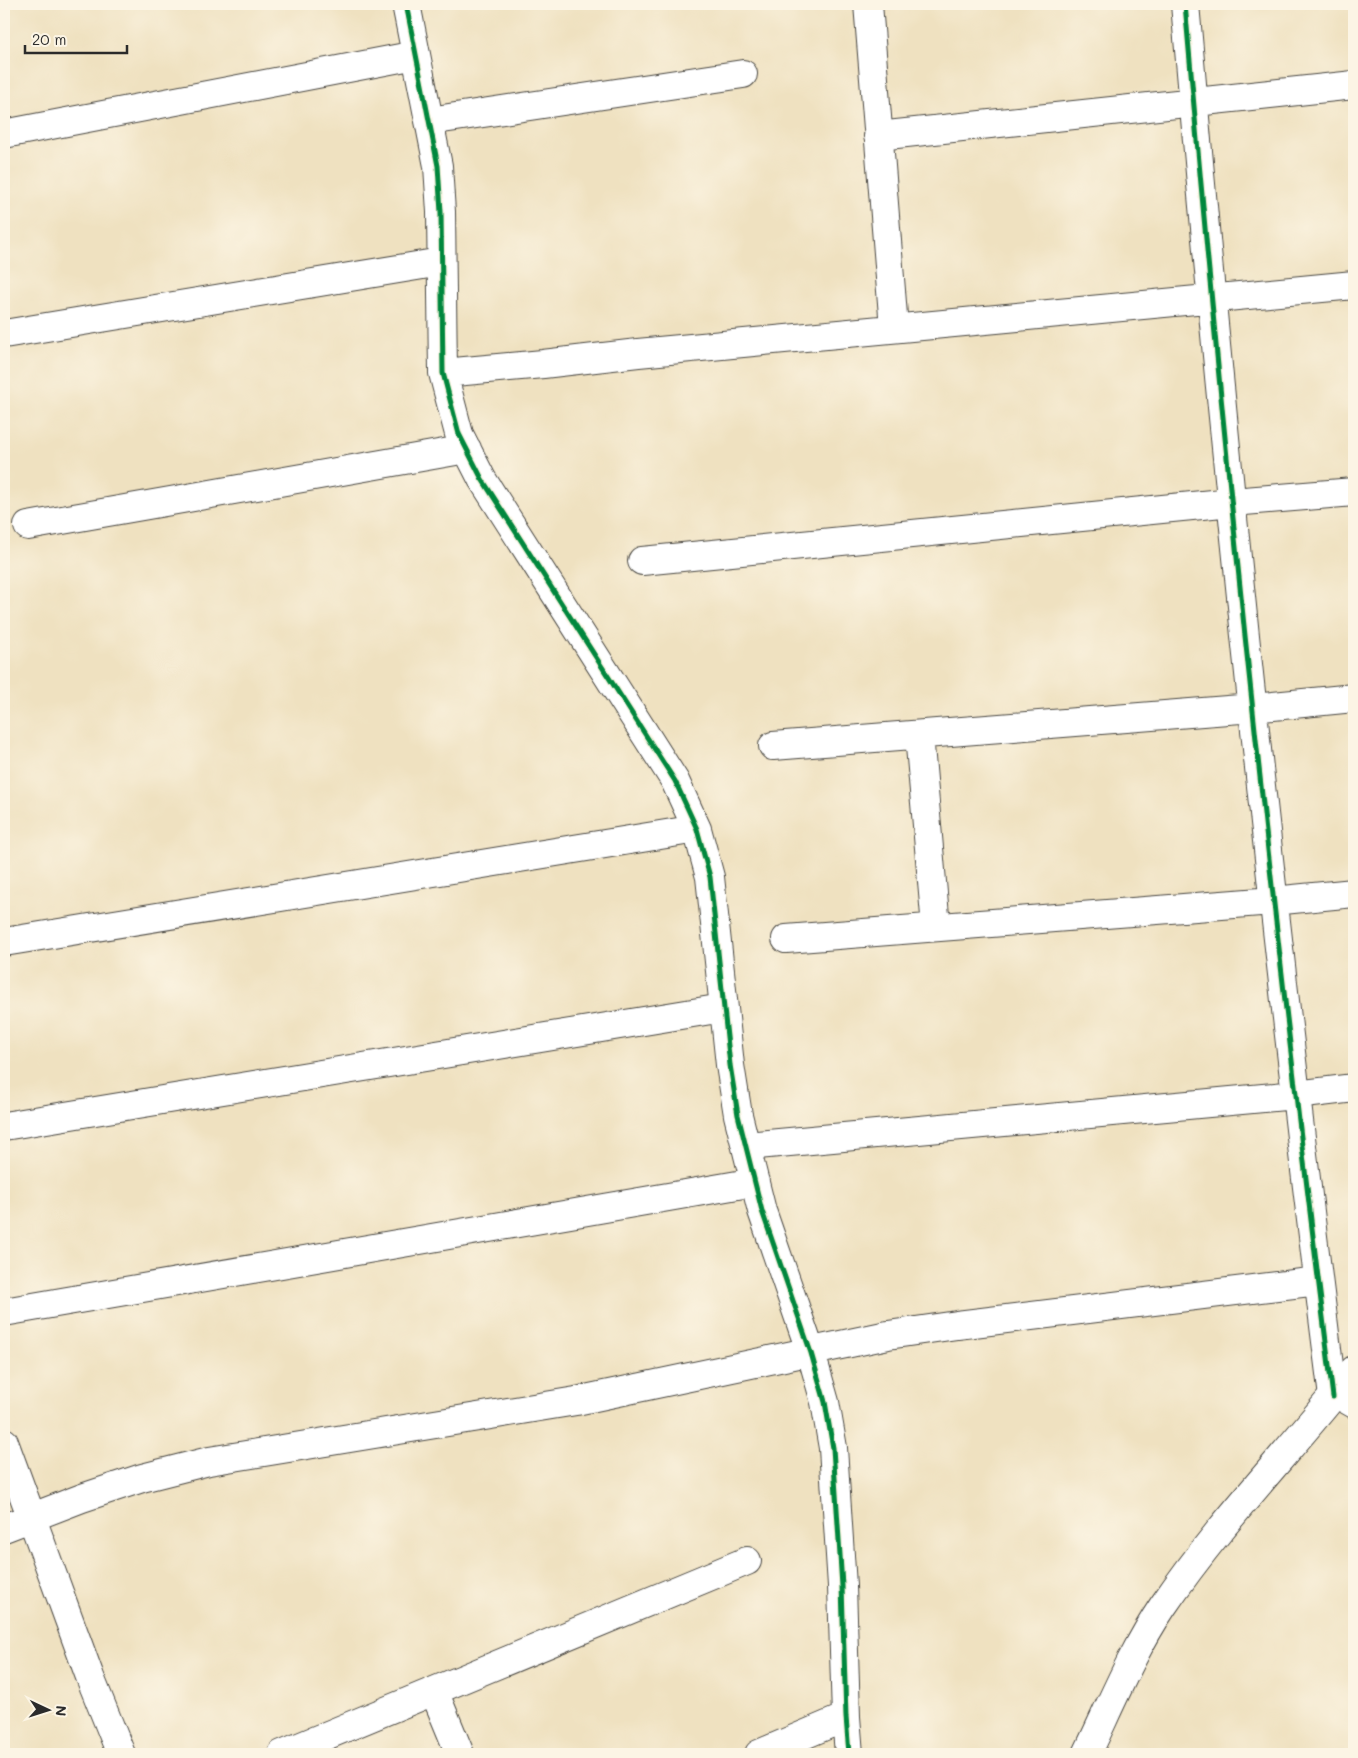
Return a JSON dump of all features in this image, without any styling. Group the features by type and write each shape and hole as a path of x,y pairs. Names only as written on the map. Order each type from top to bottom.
{"street":[{"path":"406,4 438,166 441,212 443,373 457,426 482,479 675,781 697,829 710,877 723,1008 738,1115 762,1211 811,1353 825,1402 833,1448 842,1586 849,1754"},
{"path":"868,4 894,328"},
{"path":"1185,4 1232,502 1273,901 1318,1281 1343,1403"},
{"path":"4,134 416,55"},
{"path":"428,121 743,74"},
{"path":"878,136 1354,85"},
{"path":"4,334 441,262"},
{"path":"443,373 1354,284"},
{"path":"28,526 467,449"},
{"path":"642,562 1232,502 1354,492"},
{"path":"773,746 1253,708 1354,698"},
{"path":"919,734 936,927"},
{"path":"4,942 697,829"},
{"path":"786,939 1354,893"},
{"path":"4,1126 723,1008"},
{"path":"746,1146 1354,1088"},
{"path":"4,1312 755,1182"},
{"path":"4,1528 82,1498 142,1478 210,1461 576,1401 888,1336 957,1325 1318,1281"},
{"path":"1087,1754 1130,1663 1162,1608 1199,1555 1343,1403 1354,1370"},
{"path":"4,1442 90,1677 121,1754"},
{"path":"282,1754 746,1561"},
{"path":"434,1691 460,1754"},
{"path":"759,1754 846,1718"}],"cycle path":[{"path":"406,4 438,166 441,212 443,373 459,434 482,479 675,781 697,829 710,877 730,1065 738,1115 762,1211 811,1353 825,1402 833,1448 842,1586 849,1754"},
{"path":"1185,4 1200,178 1252,701 1311,1223 1333,1397"}]}
